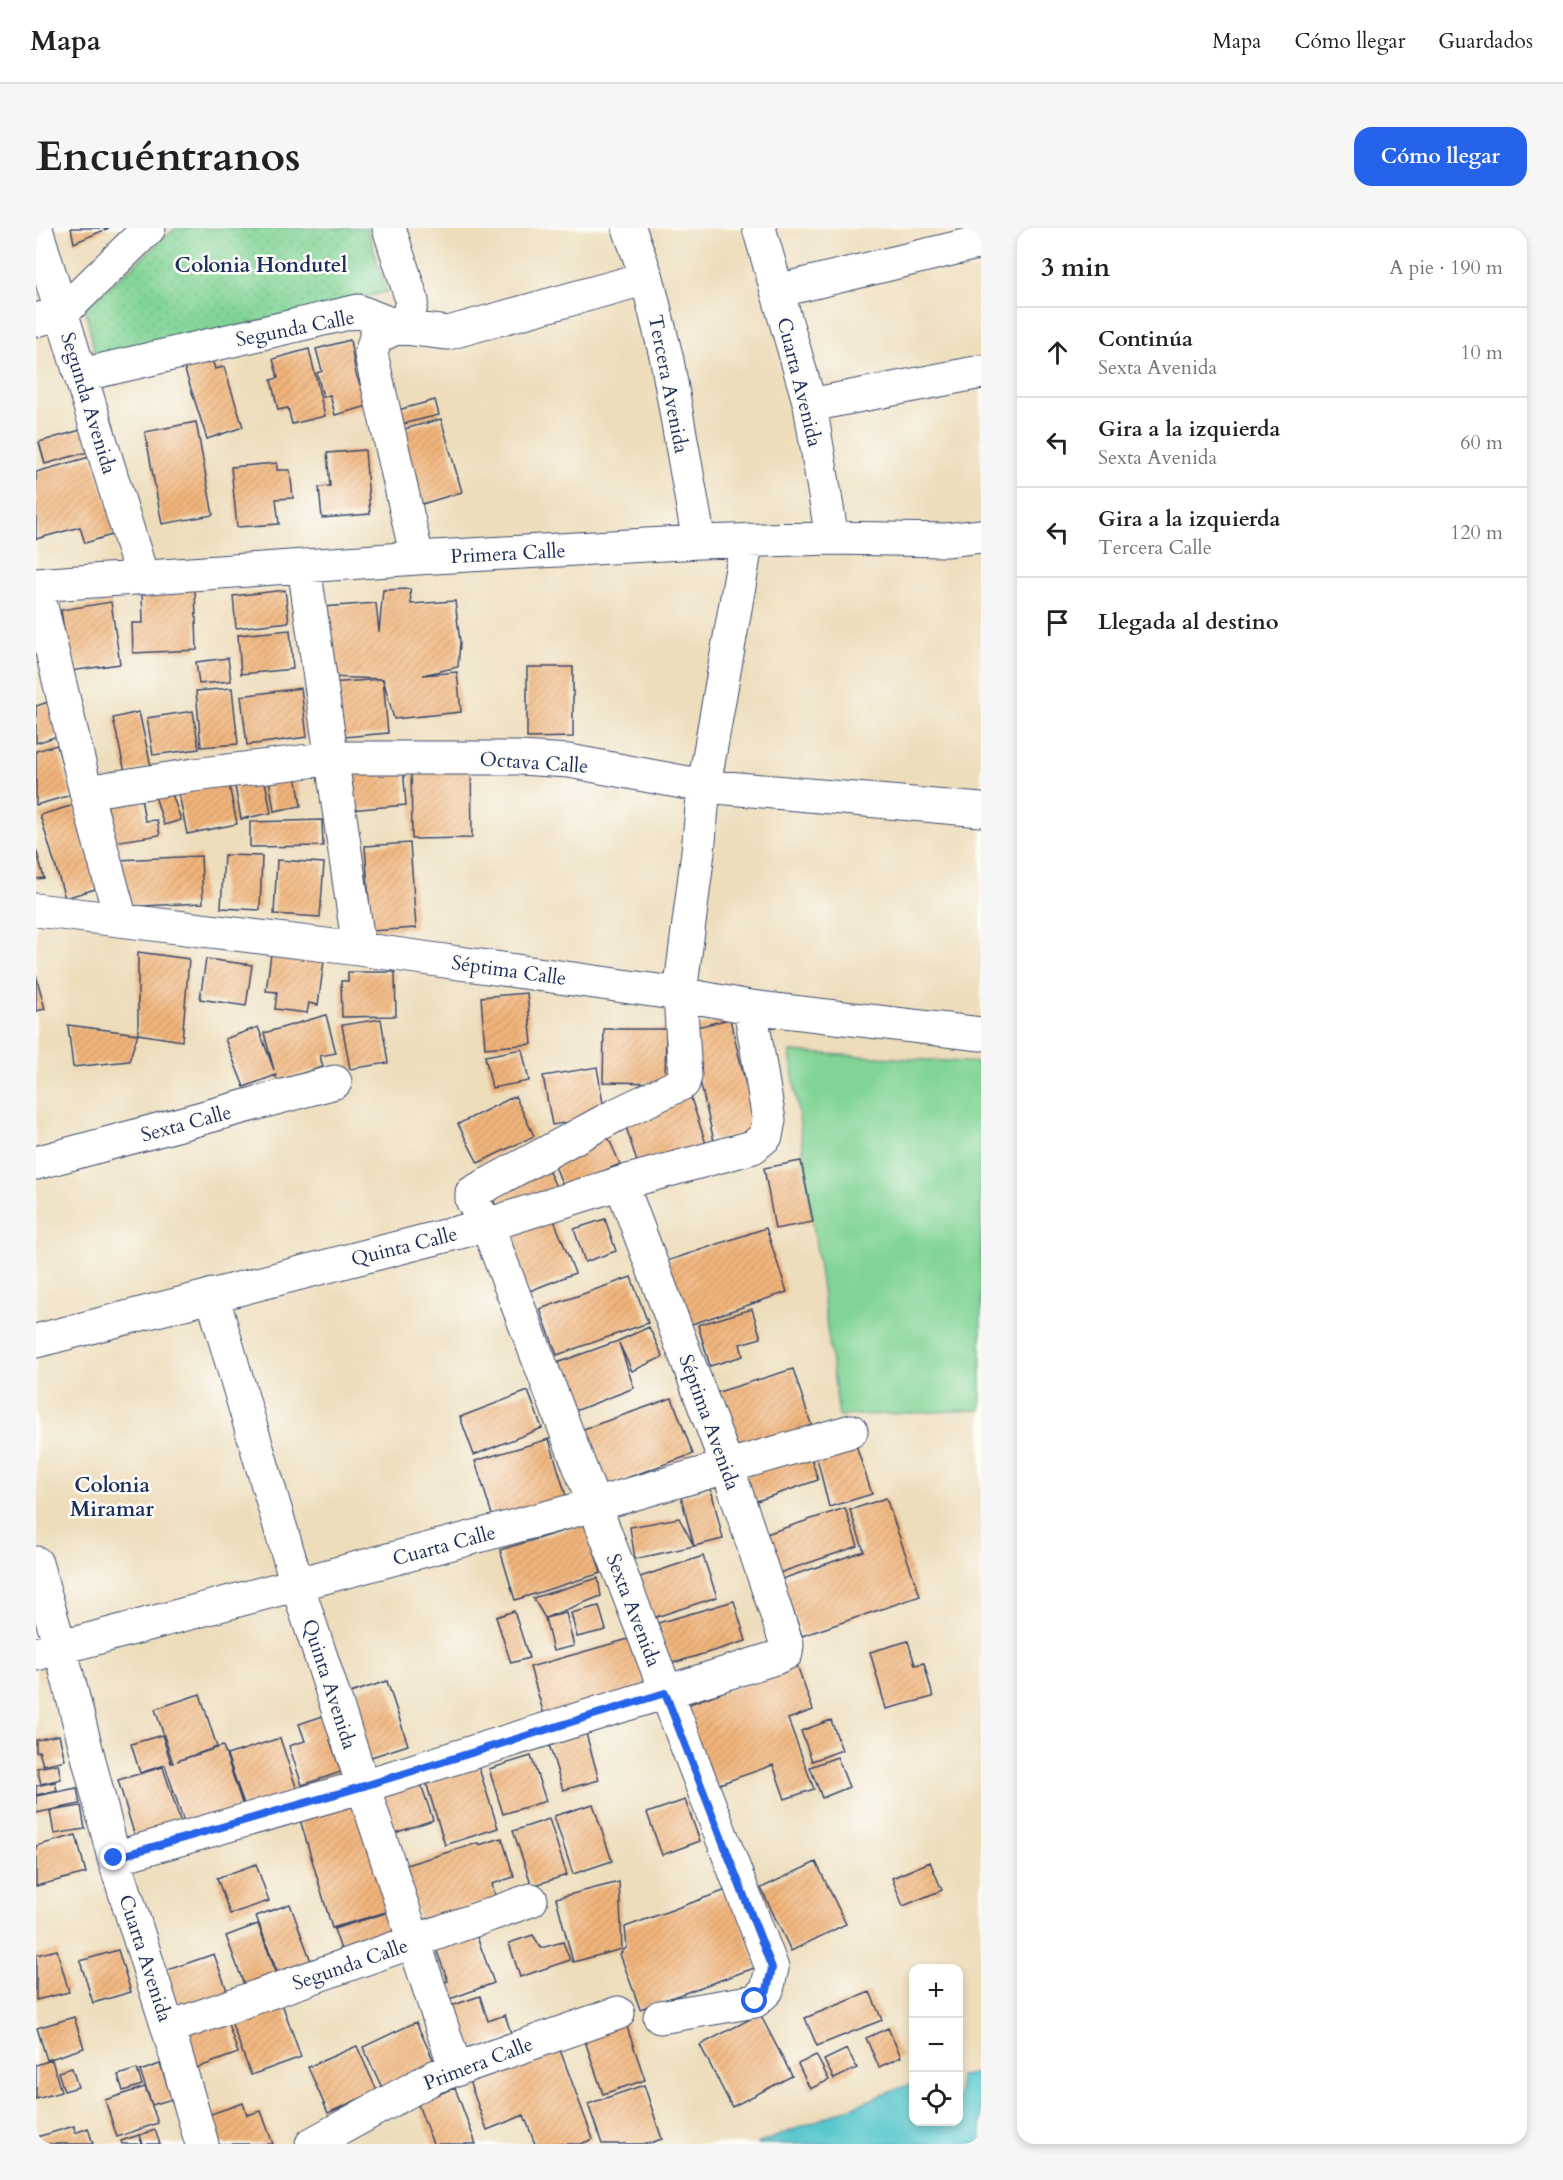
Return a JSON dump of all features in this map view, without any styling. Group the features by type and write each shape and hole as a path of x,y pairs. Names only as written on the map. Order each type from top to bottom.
{"street":[{"path":"49,316 150,228"},
{"path":"388,228 412,300 409,314 398,327 376,337 371,354 417,558"},
{"name":"Tercera Avenida","path":"628,228 647,278 667,360 699,542"},
{"name":"Cuarta Avenida","path":"759,228 810,405 832,538"},
{"name":"Segunda Avenida","path":"36,229 49,316 81,375 142,577"},
{"path":"777,291 981,242"},
{"name":"Segunda Calle","path":"81,375 358,312 398,327 448,333 647,278"},
{"path":"810,405 981,372"},
{"name":"Primera Calle","path":"36,585 417,558 699,542 832,538 946,540 981,536"},
{"path":"680,994 704,786 747,540"},
{"path":"304,566 359,949"},
{"path":"36,585 86,792 121,920"},
{"name":"Octava Calle","path":"86,792 194,775 333,758 519,758 569,761 704,786 981,810"},
{"name":"Séptima Calle","path":"36,910 359,949 680,994 750,1007 981,1034"},
{"name":"Sexta Avenida","path":"660,2017 755,2001 767,1990 772,1968 487,1225 472,1200 472,1193 616,1115 683,1083 685,1076 680,994"},
{"name":"Quinta Calle","path":"36,1341 487,1225 621,1183 753,1147 766,1136 769,1120 750,1007"},
{"name":"Sexta Calle","path":"36,1163 335,1082"},
{"name":"Séptima Avenida","path":"621,1183 727,1466 787,1645 786,1653 776,1658 665,1693"},
{"name":"Quinta Avenida","path":"212,1295 297,1584 456,2070"},
{"name":"Cuarta Calle","path":"48,1651 594,1505 851,1431"},
{"name":"Cuarta Avenida","path":"36,1563 48,1651 168,2028 202,2144"},
{"path":"114,1858 364,1786 665,1693"},
{"name":"Segunda Calle","path":"168,2028 531,1900"},
{"name":"Primera Calle","path":"312,2144 434,2077 618,2013"}],"green space":[{"path":"176,228 367,228 387,292 96,359 85,308"},
{"path":"790,1052 981,1063 981,1410 839,1416"}],"water":[{"path":"981,2073 981,2144 757,2144 909,2085 909,2126 963,2126 963,2075"}],"building":[{"path":"71,228 109,228 74,243"},
{"path":"350,340 356,374 368,406 335,415 330,395 323,397 317,373 322,371 316,349"},
{"path":"309,349 325,416 292,424 288,408 278,410 271,380 278,378 273,359"},
{"path":"211,356 215,369 224,367 243,427 207,439 183,364"},
{"path":"435,400 439,415 402,424 398,410"},
{"path":"441,419 462,492 422,504 401,430"},
{"path":"196,422 213,515 162,524 145,432"},
{"path":"84,429 91,451 45,464 39,442"},
{"path":"365,450 370,514 322,518 319,487 330,486 327,453"},
{"path":"93,456 115,534 85,543 80,527 36,539 36,472"},
{"path":"277,463 277,470 290,470 293,498 276,499 279,524 237,527 231,467"},
{"path":"195,589 197,650 133,653 132,623 143,623 142,590"},
{"path":"410,589 411,604 455,601 460,642 458,667 423,675 457,672 461,712 394,719 383,679 328,677 322,607 376,603 379,632 383,590"},
{"path":"285,590 289,622 236,628 233,596"},
{"path":"111,602 120,664 70,671 61,610"},
{"path":"290,630 293,669 241,674 238,635"},
{"path":"228,658 231,681 199,684 196,662"},
{"path":"527,667 573,667 573,737 527,738"},
{"path":"383,679 388,733 333,738 329,683"},
{"path":"232,688 238,744 201,747 196,691"},
{"path":"301,688 307,737 247,745 241,696"},
{"path":"48,702 58,736 36,743 36,706"},
{"path":"193,711 199,749 153,755 147,718"},
{"path":"139,712 151,766 125,772 113,718"},
{"path":"57,745 71,795 36,805 36,751"},
{"path":"471,760 472,838 412,839 411,761"},
{"path":"403,765 406,805 349,810 345,771"},
{"path":"296,774 301,806 274,811 269,779"},
{"path":"264,776 271,813 241,819 234,781"},
{"path":"228,780 237,824 187,834 178,789"},
{"path":"171,791 181,820 164,825 155,796"},
{"path":"141,798 145,821 157,820 160,835 114,842 107,804"},
{"path":"74,805 99,888 65,898 40,815"},
{"path":"322,820 323,846 250,847 250,822"},
{"path":"410,843 416,928 371,931 365,846"},
{"path":"36,849 44,878 36,879"},
{"path":"224,855 262,856 260,910 221,908"},
{"path":"201,856 203,903 121,907 119,860"},
{"path":"277,860 324,863 320,917 274,914"},
{"path":"138,952 189,959 182,1041 138,1034"},
{"path":"271,954 324,961 318,1005 309,1003 307,1013 275,1009 277,992 266,991"},
{"path":"206,959 252,965 246,1006 200,999"},
{"path":"348,972 395,972 396,1016 342,1017 341,981 348,981"},
{"path":"36,975 45,1009 36,1011"},
{"path":"527,993 532,1044 485,1048 481,997"},
{"path":"326,1015 336,1053 320,1056 323,1067 277,1081 276,1075 244,1087 225,1039 258,1027 274,1070 264,1033"},
{"path":"381,1019 388,1063 350,1069 342,1025"},
{"path":"730,1019 757,1131 714,1141 688,1029"},
{"path":"68,1025 138,1034 129,1061 73,1067"},
{"path":"604,1029 666,1029 665,1083 603,1082"},
{"path":"522,1049 529,1081 492,1088 485,1056"},
{"path":"597,1067 605,1116 552,1125 543,1076"},
{"path":"689,1092 710,1156 642,1178 622,1114"},
{"path":"515,1096 534,1136 478,1163 458,1124"},
{"path":"605,1130 620,1164 564,1188 550,1154"},
{"path":"544,1161 557,1189 501,1216 487,1188"},
{"path":"801,1161 813,1222 775,1229 764,1168"},
{"path":"552,1215 575,1273 527,1292 504,1234"},
{"path":"605,1219 616,1251 585,1262 574,1229"},
{"path":"766,1228 787,1292 680,1328 658,1264"},
{"path":"631,1277 648,1323 557,1355 540,1309"},
{"path":"752,1309 761,1338 740,1344 743,1356 710,1366 698,1325"},
{"path":"649,1327 663,1357 632,1371 619,1343 634,1388 570,1413 551,1365 618,1341"},
{"path":"793,1369 814,1433 737,1458 715,1393"},
{"path":"528,1391 542,1428 474,1455 460,1417"},
{"path":"672,1398 693,1454 602,1487 581,1430"},
{"path":"853,1436 872,1494 829,1507 815,1450"},
{"path":"549,1439 567,1499 494,1521 475,1461"},
{"path":"810,1454 818,1480 751,1503 743,1477"},
{"path":"711,1489 723,1539 694,1546 681,1497"},
{"path":"886,1498 920,1596 802,1636 782,1579 864,1551 850,1510"},
{"path":"845,1508 858,1546 779,1573 766,1534"},
{"path":"679,1518 694,1546 635,1559 630,1527"},
{"path":"586,1524 601,1573 515,1600 500,1550"},
{"path":"703,1556 717,1597 653,1618 640,1577"},
{"path":"598,1578 601,1596 545,1618 533,1598"},
{"path":"734,1601 746,1641 670,1664 658,1623"},
{"path":"599,1606 606,1630 577,1637 571,1613"},
{"path":"514,1611 529,1658 511,1663 496,1617"},
{"path":"566,1613 574,1646 553,1651 545,1618"},
{"path":"632,1638 646,1689 545,1718 530,1667"},
{"path":"908,1641 915,1665 924,1663 933,1697 886,1709 870,1652"},
{"path":"797,1665 813,1710 788,1719 814,1789 785,1799 773,1765 711,1787 681,1707"},
{"path":"387,1681 408,1745 365,1759 344,1695"},
{"path":"200,1694 217,1747 177,1761 223,1746 243,1806 185,1825 165,1765 140,1773 131,1744 162,1735 171,1763 173,1763 155,1709"},
{"path":"332,1713 339,1737 330,1740 341,1772 302,1785 289,1746 305,1741 299,1724"},
{"path":"831,1720 842,1750 812,1761 801,1731"},
{"path":"585,1730 599,1780 563,1790 548,1741"},
{"path":"59,1735 65,1760 43,1765 39,1751 36,1752 36,1740"},
{"path":"280,1738 297,1790 245,1807 227,1755"},
{"path":"531,1756 546,1801 503,1814 489,1769"},
{"path":"837,1757 849,1787 822,1798 810,1767"},
{"path":"477,1762 498,1828 445,1845 425,1779"},
{"path":"58,1764 61,1779 41,1784 37,1768"},
{"path":"163,1767 182,1826 136,1840 118,1780"},
{"path":"420,1781 433,1820 389,1835 376,1795"},
{"path":"55,1782 57,1790 36,1795 36,1786"},
{"path":"77,1788 80,1804 36,1813 36,1796"},
{"path":"357,1798 393,1910 332,1928 299,1816"},
{"path":"685,1800 700,1841 662,1855 647,1813"},
{"path":"593,1804 612,1861 573,1874 554,1816"},
{"path":"81,1806 85,1829 54,1834 50,1811"},
{"path":"549,1819 567,1875 532,1886 513,1831"},
{"path":"76,1835 86,1873 36,1886 36,1846"},
{"path":"502,1838 514,1877 492,1884 496,1898 420,1921 403,1866"},
{"path":"816,1862 846,1924 791,1951 761,1888"},
{"path":"930,1862 942,1890 903,1906 892,1878"},
{"path":"256,1864 269,1901 230,1914 217,1878"},
{"path":"619,1882 622,1949 573,1962 556,1898"},
{"path":"729,1889 757,1967 640,2009 620,1954 627,1947 625,1927"},
{"path":"290,1904 312,1964 279,1977 256,1916"},
{"path":"389,1912 396,1936 342,1953 334,1929"},
{"path":"258,1924 278,1978 246,1990 226,1936"},
{"path":"473,1926 494,1983 447,2000 441,1983 448,1981 433,1941"},
{"path":"533,1935 541,1948 563,1942 570,1960 520,1977 509,1943"},
{"path":"57,1950 69,1992 36,2000 36,1955"},
{"path":"118,1950 131,1992 93,2003 80,1961"},
{"path":"214,1954 229,1996 171,2016 156,1974"},
{"path":"870,1992 882,2020 817,2046 805,2018"},
{"path":"480,1996 488,2021 505,2015 512,2036 463,2052 448,2007"},
{"path":"280,1998 301,2057 251,2075 229,2016"},
{"path":"760,2014 792,2076 732,2107 700,2045"},
{"path":"74,2017 84,2048 47,2060 37,2028"},
{"path":"226,2018 238,2053 191,2070 178,2035"},
{"path":"625,2021 645,2080 603,2094 583,2035"},
{"path":"416,2022 437,2068 384,2092 363,2047"},
{"path":"888,2028 901,2057 879,2067 866,2038"},
{"path":"357,2046 377,2091 328,2113 308,2067"},
{"path":"559,2047 593,2139 581,2144 535,2144 524,2115 487,2130 469,2081"},
{"path":"847,2049 857,2068 834,2079 824,2060"},
{"path":"816,2055 829,2080 810,2089 798,2064"},
{"path":"52,2060 61,2092 36,2099 36,2065"},
{"path":"160,2064 172,2099 152,2105 140,2071"},
{"path":"72,2068 78,2087 64,2091 58,2072"},
{"path":"137,2069 142,2085 123,2091 118,2075"},
{"path":"644,2085 662,2139 647,2144 602,2144 588,2104"},
{"path":"145,2087 158,2123 117,2137 105,2100"},
{"path":"455,2088 476,2144 433,2144 417,2102"},
{"path":"243,2103 247,2115 261,2111 273,2144 214,2144 205,2116"},
{"path":"74,2126 75,2133 88,2128 93,2144 40,2144 37,2137"},
{"path":"155,2130 160,2144 143,2144 140,2135"},
{"path":"139,2135 142,2144 122,2144 121,2141"}],"district":[{"name":"Colonia Hondutel","path":"261,265"},
{"name":"Colonia Miramar","path":"112,1497"}],"route":[{"path":"114,1858 364,1786 665,1693 772,1968 767,1990 755,2001"}]}
